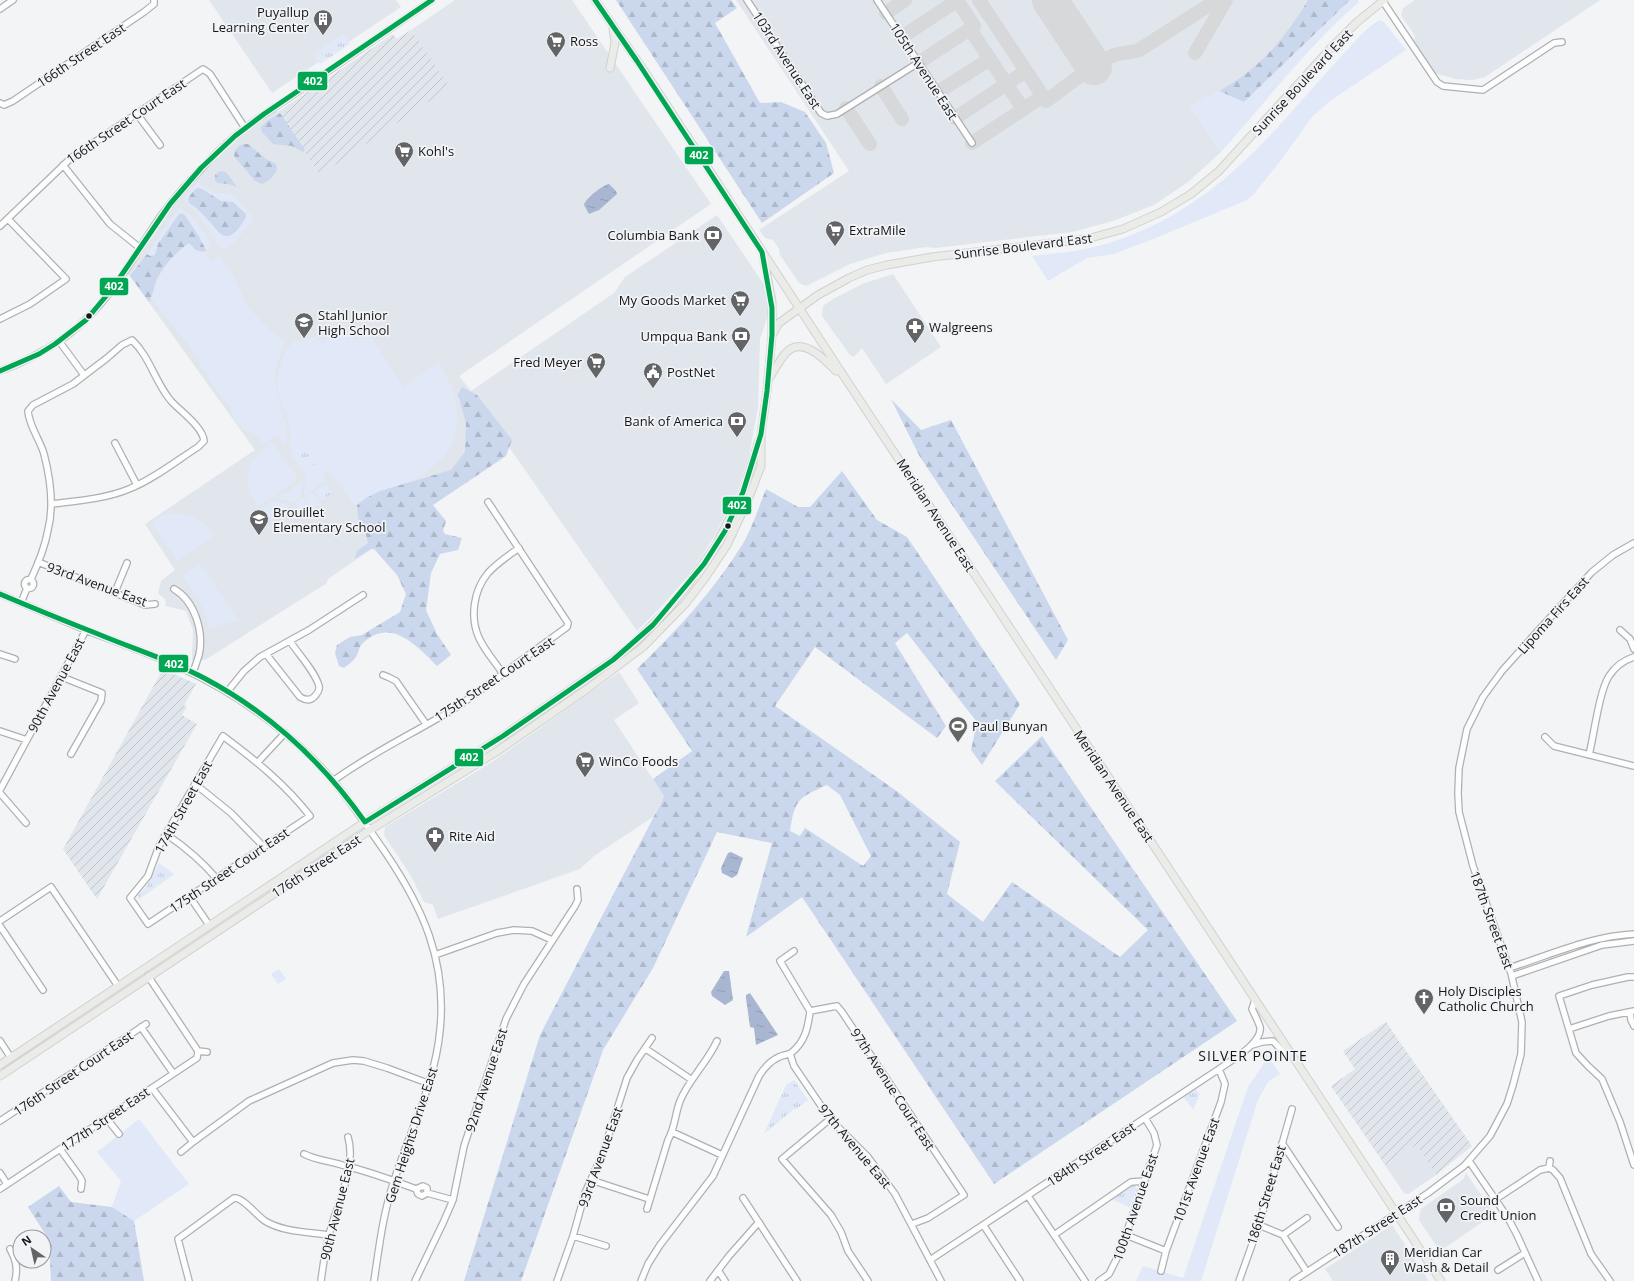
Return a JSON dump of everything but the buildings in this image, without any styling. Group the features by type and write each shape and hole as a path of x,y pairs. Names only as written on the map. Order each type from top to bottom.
{"main road":[{"name":"Meridian Avenue East","path":"595,0 638,61 762,252 1396,1213"},
{"name":"Sunrise Boulevard East","path":"800,309 818,295 867,270 886,265 939,256 1087,239 1123,230 1162,212 1191,194 1218,171 1329,50 1356,23 1383,0"},
{"path":"610,68 615,43 613,26"},
{"name":"176th Street East","path":"0,1076 148,976 370,830 496,752 587,689 643,647 685,604 705,578 727,545 742,515 761,466 761,434 772,336 772,301 762,252"},
{"path":"772,336 780,323 800,309"},
{"path":"768,380 785,353 797,346 813,351 845,378"},
{"name":"176th Street East","path":"0,1065 365,822 503,736 612,660 635,642 669,608 704,564 725,530 743,492 761,434"},
{"path":"742,515 745,497 753,471 752,466"},
{"path":"148,976 148,971 178,950 190,938"},
{"path":"52,1041 71,1023 117,992 118,986"},
{"path":"0,1069 10,1058"},
{"path":"1396,1213 1441,1281"}],"street":[{"path":"0,9 13,0"},
{"name":"166th Street East","path":"2,104 13,100 144,12 154,4 154,0"},
{"path":"0,371 27,360 59,341 73,332 95,312 125,272 163,213 227,143 246,128 432,0"},
{"name":"103rd Avenue East","path":"747,0 821,113 830,116 837,114 918,63"},
{"name":"105th Avenue East","path":"877,0 972,143"},
{"path":"1383,0 1437,82 1442,86 1483,90 1554,43 1562,42"},
{"name":"166th Street Court East","path":"0,226 63,165 97,140 203,69 210,74 246,128"},
{"path":"137,114 160,145"},
{"path":"63,165 110,224 140,248"},
{"path":"0,319 30,304 66,279 8,219"},
{"path":"21,603 27,588 31,588 33,585 31,579 49,530 51,504 44,454 30,420 28,411 29,408 38,401 62,390 107,358 125,343 132,340 150,364 164,392 180,411 195,425 204,439 202,444 152,477 132,488 118,493 51,504"},
{"path":"59,341 84,375"},
{"path":"115,443 136,485"},
{"path":"488,502 518,548 499,562 487,574 476,596 474,619 479,636 503,674"},
{"name":"Lipoma Firs East","path":"1483,697 1502,672 1592,572 1613,555 1634,543"},
{"name":"175th Street Court East","path":"333,781 367,757 460,705 567,627 568,623 518,548"},
{"name":"93rd Avenue East","path":"38,562 145,605 155,604"},
{"path":"115,592 127,563"},
{"path":"174,589 182,594 188,602 198,624 200,634 199,654 193,673"},
{"name":"Gem Heights Drive East","path":"0,594 193,673 247,704 285,733 313,758 333,781 365,822 412,894 422,914 435,955 440,984 442,1012 438,1049 430,1084 394,1181 374,1281"},
{"path":"227,692 251,664 363,595"},
{"name":"90th Avenue East","path":"0,790 86,630"},
{"path":"1620,630 1630,640 1634,649"},
{"path":"266,654 300,697 304,700 313,698 318,692 319,686 313,674 290,641"},
{"path":"0,654 16,659"},
{"path":"1589,755 1602,697 1609,676 1618,666 1628,659 1634,658"},
{"path":"383,676 392,679 401,687 426,724"},
{"path":"62,677 102,692 101,701 71,754"},
{"name":"187th Street East","path":"1293,1281 1440,1184 1470,1161 1490,1136 1507,1104 1521,1054 1522,1022 1512,976 1473,866 1459,812 1459,768 1467,729 1483,697"},
{"path":"0,731 27,740"},
{"path":"258,762 285,733"},
{"name":"174th Street East","path":"148,924 130,898 148,876 159,846 223,736 258,762"},
{"path":"1545,737 1554,746 1634,766"},
{"name":"175th Street Court East","path":"148,924 310,816 288,790 258,762"},
{"path":"195,784 231,813 264,847"},
{"path":"0,793 26,823"},
{"path":"166,834 189,850 206,865 217,879"},
{"path":"0,922 51,887 118,986"},
{"name":"92nd Avenue East","path":"416,1281 453,1200 464,1146 506,1019 517,995 578,900 577,889"},
{"path":"190,897 209,925"},
{"path":"0,926 43,990"},
{"path":"435,955 497,933 514,930 532,931 552,940"},
{"path":"1509,968 1606,937 1634,934"},
{"path":"1512,976 1602,945 1634,941"},
{"path":"641,1281 648,1264 660,1245 713,1176 759,1076 770,1063 779,1057 790,1054 801,1044 807,1032 810,1011 780,961 794,951"},
{"path":"148,976 198,1052 207,1052"},
{"path":"1634,977 1628,976 1592,985 1559,996 1576,1053 1602,1078 1634,1165"},
{"name":"184th Street East","path":"930,1260 984,1226 1219,1069 1250,1046 1259,1038 1260,1028 1252,1010 1255,1000"},
{"name":"97th Avenue Court East","path":"810,1011 837,1006 964,1194 928,1218 912,1224"},
{"path":"1569,1029 1609,1016 1632,1011 1631,1020 1634,1026"},
{"name":"176th Street Court East","path":"0,1121 144,1026 173,1073"},
{"name":"93rd Avenue East","path":"557,1281 573,1236 585,1193 603,1153 627,1078 652,1038"},
{"path":"0,1041 10,1058"},
{"path":"647,1209 680,1102 692,1080 712,1053 717,1041"},
{"name":"184th Street East","path":"1250,1046 1262,1042 1273,1041 1286,1055 1292,1054"},
{"path":"646,1049 692,1080"},
{"name":"177th Street East","path":"0,1189 197,1058 198,1052"},
{"name":"97th Avenue East","path":"790,1054 794,1066 802,1079 830,1118 868,1157 896,1194 919,1241 942,1281"},
{"path":"181,1152 249,1102 327,1065 353,1060 373,1063 430,1084"},
{"name":"101st Avenue East","path":"1161,1271 1166,1251 1222,1102 1225,1084 1219,1069"},
{"path":"152,1088 193,1142"},
{"name":"186th Street East","path":"1239,1281 1258,1225 1292,1109"},
{"path":"830,1118 782,1159 831,1215 841,1232 848,1251 868,1281"},
{"name":"100th Avenue East","path":"1099,1281 1109,1274 1119,1254 1157,1145 1154,1133 1145,1118"},
{"path":"107,1119 119,1134"},
{"path":"672,1132 722,1155"},
{"name":"90th Avenue East","path":"321,1281 329,1235 349,1167 351,1151 348,1137"},
{"path":"1282,1143 1338,1227"},
{"path":"60,1149 80,1177 82,1181 81,1189"},
{"path":"304,1154 315,1159 349,1167 394,1181 416,1189 418,1194 422,1196 427,1193 453,1200"},
{"path":"1470,1161 1496,1199 1517,1235 1538,1281"},
{"path":"1549,1168 1550,1161"},
{"path":"1496,1199 1540,1170 1544,1168 1553,1170 1560,1178 1591,1254 1610,1281"},
{"path":"0,1173 8,1184"},
{"path":"591,1180 649,1199"},
{"path":"1054,1234 1131,1182 1144,1181"},
{"path":"1028,1196 1085,1281"},
{"path":"189,1281 178,1239 230,1200 237,1198 241,1199 257,1215 276,1226 329,1235"},
{"path":"743,1198 797,1281"},
{"path":"1283,1235 1307,1218"},
{"path":"710,1281 747,1233 759,1222"},
{"path":"1258,1225 1283,1235 1307,1272"},
{"path":"984,1226 1020,1281"},
{"path":"1126,1235 1166,1251"},
{"path":"573,1236 606,1246"},
{"path":"10,1249 15,1259 17,1268 15,1281"},
{"path":"1498,1270 1525,1253"},
{"path":"718,1270 725,1281"}],"shaded area":[{"path":"209,0 396,0 401,7 272,93"},
{"path":"455,0 572,0 711,204 459,376 471,391 614,293 625,277 717,215 767,289 769,312 760,339 758,407 749,456 738,490 714,537 689,575 660,608 637,631 509,447 373,548 328,579 327,583 205,660 192,660 193,630 186,611 166,606 165,599 158,593 161,581 175,570 145,524 255,450 130,276 125,272 163,213 227,143 274,107 321,174 449,87 411,30"},
{"path":"736,0 1308,0 1294,25 1256,67 1232,85 1190,106 1221,152 1188,182 1154,205 1113,221 1072,232 935,248 926,247 886,253 850,264 806,286 799,283 780,255 779,249 773,240 765,238 759,230 849,171"},
{"path":"1415,0 1600,0 1485,77 1472,80 1455,79 1434,73 1414,43 1415,36 1401,15 1403,8"},
{"path":"411,30 450,87 320,175 278,112 393,34 397,39"},
{"path":"893,274 941,347 886,384 862,348 854,357 850,355 822,316 823,306 833,299 862,284"},
{"path":"163,669 196,684 184,705 187,707 182,715 197,724 97,899 63,849"},
{"path":"619,672 639,703 614,720 664,796 653,817 594,856 580,869 438,919 433,905 424,902 411,876 384,835 385,827 492,762"},
{"path":"1386,1022 1472,1146 1436,1175 1416,1145 1385,1165 1331,1086 1355,1069 1343,1051"},
{"path":"1416,1145 1436,1175 1408,1194 1404,1193 1385,1165"},
{"path":"1466,1173 1494,1214 1440,1251 1419,1220 1420,1211 1422,1208 1458,1183 1464,1178"},
{"path":"1392,1225 1429,1281 1333,1281 1325,1269"}],"green space":[{"path":"616,0 731,0 737,8 715,23 760,103 781,102 805,112 826,143 834,173 762,223"},
{"path":"1308,0 1350,0 1244,102 1219,91 1246,74 1270,52 1290,27"},
{"path":"1350,0 1358,0 1359,2 1304,56 1221,152 1190,106 1219,91 1244,102"},
{"path":"1379,20 1384,22 1406,50 1330,101 1312,117 1281,160 1253,195 1247,200 1114,254 1087,258 1048,281 1032,256 1090,248 1128,236 1156,224 1207,192 1230,174 1274,131 1355,41"},
{"path":"343,34 350,44 320,64 313,54"},
{"path":"280,113 305,150 303,152 292,146 273,144 262,132 261,127 267,121"},
{"path":"243,144 248,144 266,159 276,164 277,170 267,182 262,184 255,181 234,156 237,148"},
{"path":"220,171 226,172 237,187 229,184 217,183 215,180 215,175"},
{"path":"198,182 214,193 234,196 252,215 252,223 228,248 221,248 198,214 185,200 185,196","holes":["202,189 221,201 242,210 246,214 246,218 216,230 197,208"]},
{"path":"197,188 202,189 221,201 233,202 246,214 244,221 234,233 226,236 220,233 208,219 189,203 188,199"},
{"path":"179,208 190,214 202,229 212,246 206,250 184,214 156,250 155,255 150,256 147,254"},
{"path":"179,214 184,214 206,250 204,252 196,250 189,243 180,250 167,263 157,278 149,302 130,276 147,254 150,256 155,255 158,244"},
{"path":"189,243 196,250 204,252 211,261 219,256 234,277 247,306 272,332 283,339 284,342 275,370 275,379 277,396 287,428 286,447 278,435 263,445 255,434 237,424 233,418 231,409 214,387 186,341 151,299 157,282 169,261"},
{"path":"343,330 349,337 356,341 369,333 403,387 439,363 453,391 456,405 456,432 451,445 442,458 413,481 377,492 357,505 353,504 339,483 327,471 323,474 327,480 305,495 307,478 304,472 317,463 305,448 293,457 291,449 290,426 280,400 277,381 282,360 293,341 302,341 317,336 322,343"},
{"path":"462,387 477,395 512,440 506,456 433,505 446,521 443,531 445,534 462,538 458,550 440,554 431,573 426,610 437,634 451,655 437,666 412,643 393,633 383,633 372,636 362,644 354,659 344,668 339,666 335,653 337,645 350,637 362,635 400,612 406,594 397,575 374,549 371,549 355,559 357,551 368,543 358,518 357,505 366,498 380,491 451,470 465,452 466,423 458,394"},
{"path":"891,399 921,430 951,420 1068,640 1056,660 920,457"},
{"path":"272,442 297,477 296,480 258,506 249,487 249,471 257,456"},
{"path":"305,447 317,463 304,472 293,457"},
{"path":"842,471 877,520 907,537 1020,704 982,765 971,750 977,722 907,633 895,643 946,726 937,738 815,647 775,706 898,792 960,842 947,894 983,922 1012,882 1120,957 1148,930 995,781 1042,736 1237,1021 994,1184 802,897 746,937 772,843 717,832 653,968 603,1050 521,1281 464,1281 540,1035 662,801 664,796 653,779 692,751 637,669 666,640 719,579 749,532 766,489 798,507 810,507","holes":["827,785 840,795 871,856 863,866 805,828 800,836 790,831 796,806 804,797"]},
{"path":"304,480 300,497 294,502 277,499"},
{"path":"326,483 332,493 321,501 314,492"},
{"path":"312,492 321,504 312,509 304,497"},
{"path":"303,498 311,510 303,516 295,503"},
{"path":"273,501 289,504 290,506 259,527 255,525 249,517"},
{"path":"174,513 192,516 202,522 214,536 178,560 151,522 166,514"},
{"path":"200,564 239,620 209,628 203,608 182,575"},
{"path":"159,863 174,874 138,900 139,894 146,887"},
{"path":"279,969 286,979 278,984 271,974"},
{"path":"1266,1053 1280,1074 1268,1082 1258,1100 1201,1281 1136,1281 1143,1266 1183,1278 1248,1087 1265,1062 1261,1056"},
{"path":"794,1080 808,1100 795,1110 794,1109 764,1134 786,1085"},
{"path":"1195,1088 1200,1094 1193,1110 1183,1096"},
{"path":"139,1119 189,1184 134,1221 112,1207 121,1181 97,1152"},
{"path":"1132,1185 1137,1189 1129,1207 1111,1199"},
{"path":"59,1186 71,1202 112,1207 134,1221 144,1281 51,1281 52,1229 42,1229 28,1207"}],"water":[{"path":"609,184 617,194 599,210 589,214 584,205 587,199"},
{"path":"731,852 743,858 737,875 732,878 722,873 721,868 728,853"},
{"path":"724,971 729,971 733,1000 725,1005 712,996 711,992"},
{"path":"750,993 778,1035 756,1045 754,1028 750,1027 746,998 746,995"}],"taxiway":[{"path":"886,13 905,0"},
{"path":"957,0 974,26 970,29 1023,109"},
{"path":"902,37 958,0"},
{"path":"979,0 1046,101 1103,61 1115,55 1139,50 1217,0"},
{"path":"1195,53 1226,0"},
{"path":"918,63 970,29"},
{"path":"938,92 990,59"},
{"path":"955,118 1026,71"},
{"path":"881,86 902,119"},
{"path":"972,143 1043,96"},
{"path":"846,108 870,144"}],"runway":[{"path":"1050,0 1094,67"}],"transit line":[{"name":"402","path":"0,371 39,354 55,344 86,320 112,289 170,204 201,168 235,136 264,114 432,0"},
{"name":"402","path":"0,594 178,666 204,678 228,692 273,723 293,740 331,779 365,822 503,736 613,660 653,625 704,564 725,531 743,492 761,434 767,391 772,335 772,308 762,252 637,61 595,0"}],"place":[{"name":"Puyallup Learning Center","path":"323,36"},
{"name":"Ross","path":"556,58"},
{"name":"Kohl's","path":"404,168"},
{"name":"ExtraMile","path":"835,247"},
{"name":"Columbia Bank","path":"713,252"},
{"name":"My Goods Market","path":"740,317"},
{"name":"Stahl Junior High School","path":"304,339"},
{"name":"Walgreens","path":"915,344"},
{"name":"Umpqua Bank","path":"741,353"},
{"name":"Fred Meyer","path":"596,379"},
{"name":"PostNet","path":"653,389"},
{"name":"Bank of America","path":"737,438"},
{"name":"Brouillet Elementary School","path":"259,536"},
{"name":"Paul Bunyan","path":"958,743"},
{"name":"WinCo Foods","path":"585,778"},
{"name":"Rite Aid","path":"435,853"},
{"name":"Holy Disciples Catholic Church","path":"1424,1015"},
{"name":"Sound Credit Union","path":"1446,1224"},
{"name":"Meridian Car Wash & Detail","path":"1390,1276"}],"district":[{"name":"SILVER POINTE","path":"1253,1056"}]}
